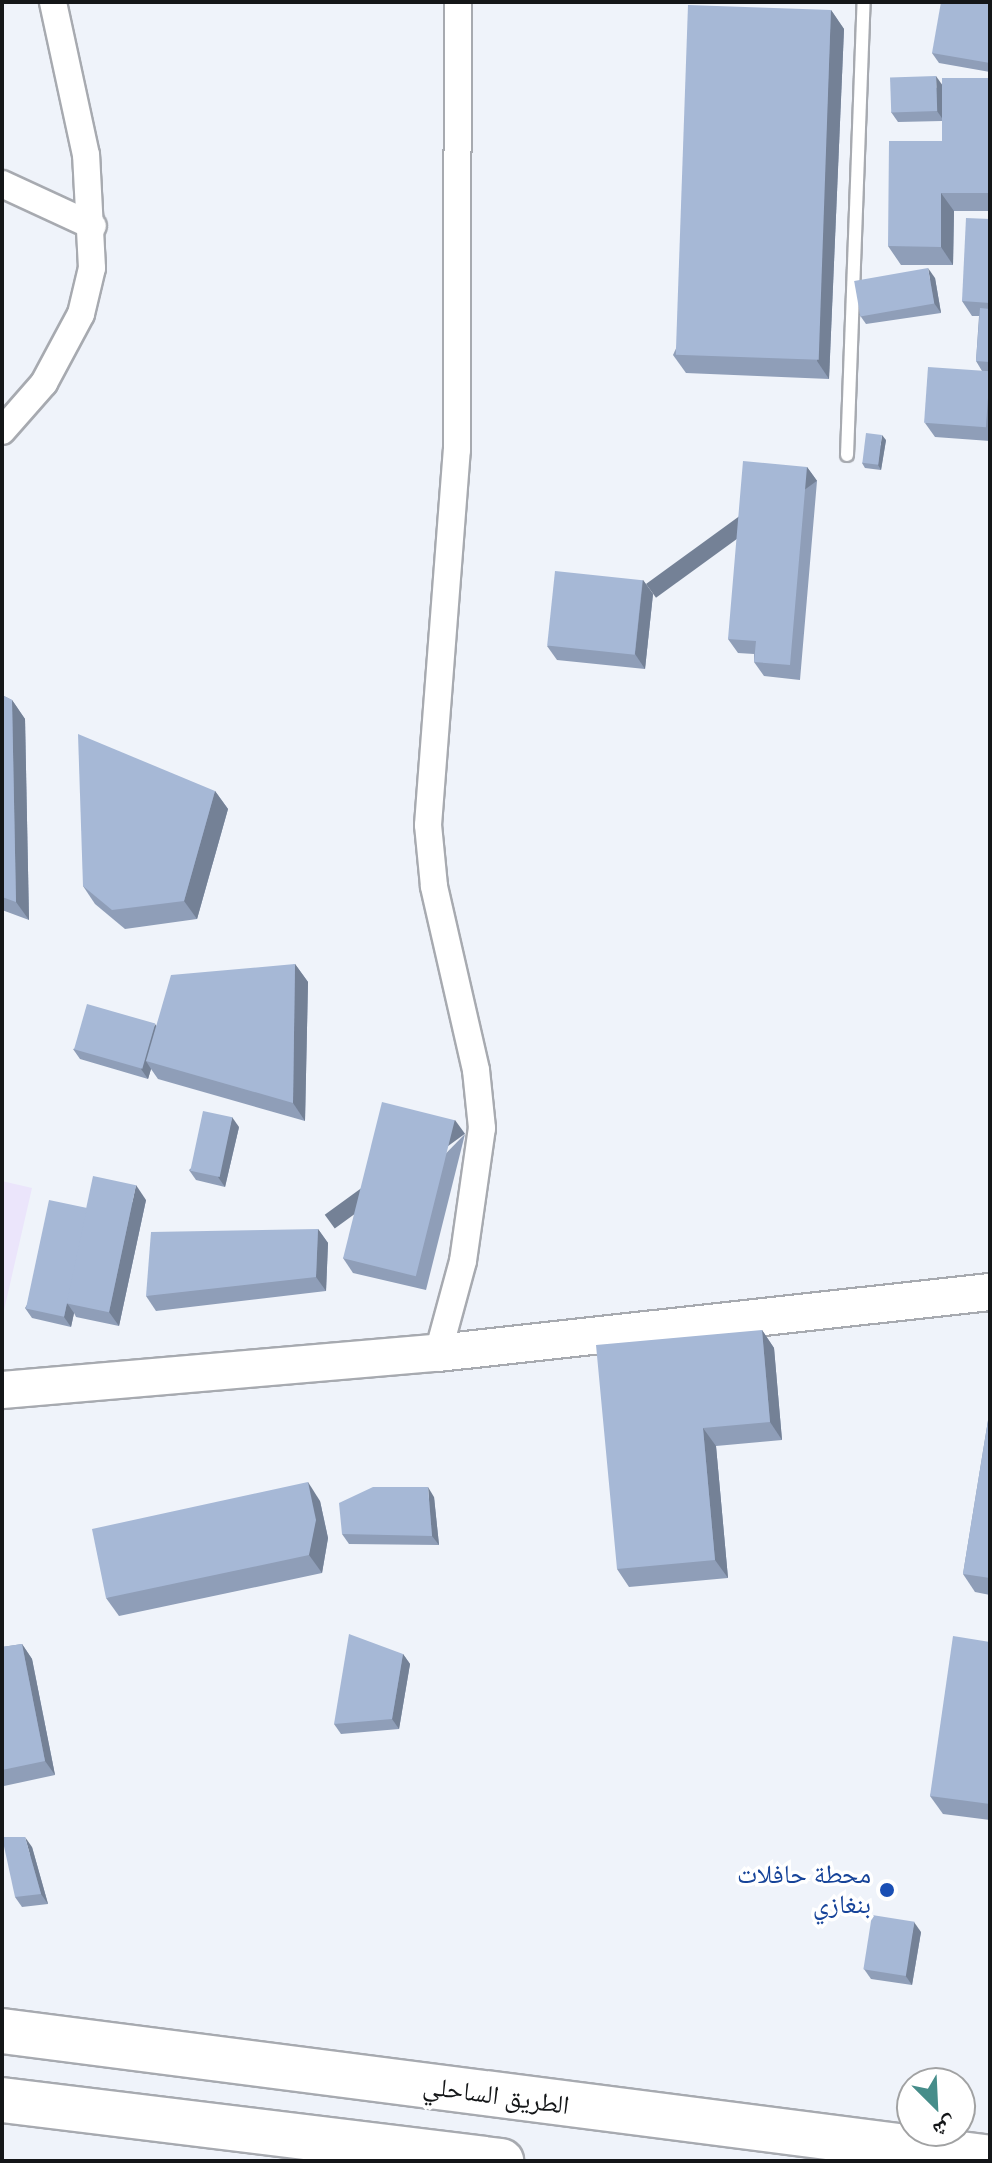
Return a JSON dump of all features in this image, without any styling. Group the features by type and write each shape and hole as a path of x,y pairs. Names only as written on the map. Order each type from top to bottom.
{"highway":[{"name":"الطريق الساحلي","path":"2,2031 990,2158"},
{"path":"2,2100 501,2161"}],"street":[{"path":"2,431 44,383 81,314 92,268 93,226 86,155 53,2"},
{"path":"438,1353 463,1261 482,1128 476,1070 434,886 428,825 457,450 458,2"},
{"path":"2,184 93,226"},
{"path":"2,1390 438,1353 990,1292"}],"lane":[{"path":"847,455 864,2"}],"shaded area":[{"path":"2,1181 32,1188 2,1319"}],"building":[{"path":"941,2 990,2 990,63 932,53"},
{"path":"688,5 831,10 819,360 676,355"},
{"path":"936,76 937,111 891,113 890,78"},
{"path":"942,78 990,78 990,193 941,193 941,247 888,246 889,141 942,141"},
{"path":"966,218 990,219 990,303 962,301"},
{"path":"928,268 934,303 860,316 854,281"},
{"path":"980,308 990,309 990,362 976,361"},
{"path":"928,367 990,371 986,427 924,423"},
{"path":"866,433 882,435 878,465 862,463"},
{"path":"743,461 807,467 790,665 754,662 756,641 728,639"},
{"path":"555,571 643,580 635,655 547,646"},
{"path":"2,695 12,700 16,902 2,897"},
{"path":"78,734 215,791 184,901 112,910 83,886"},
{"path":"295,964 293,1103 146,1061 171,975"},
{"path":"87,1004 155,1024 142,1069 74,1049"},
{"path":"382,1102 455,1120 416,1276 343,1258"},
{"path":"203,1111 232,1117 220,1177 190,1171"},
{"path":"93,1176 136,1185 109,1312 66,1303"},
{"path":"49,1200 87,1208 64,1317 26,1309"},
{"path":"318,1229 316,1277 146,1296 151,1232"},
{"path":"762,1330 770,1422 703,1428 715,1560 617,1569 596,1345"},
{"path":"990,1408 990,1578 963,1574"},
{"path":"308,1482 316,1520 309,1555 106,1598 92,1529"},
{"path":"373,1487 428,1487 432,1536 342,1534 339,1503"},
{"path":"349,1634 403,1654 392,1719 334,1724"},
{"path":"953,1636 990,1642 990,1804 930,1796"},
{"path":"22,1644 45,1761 2,1770 2,1647"},
{"path":"2,1837 25,1837 41,1894 15,1897"},
{"path":"872,1915 914,1922 906,1976 863,1969"}],"place":[{"name":"محطة حافلات بنغازي","path":"887,1890"}]}
